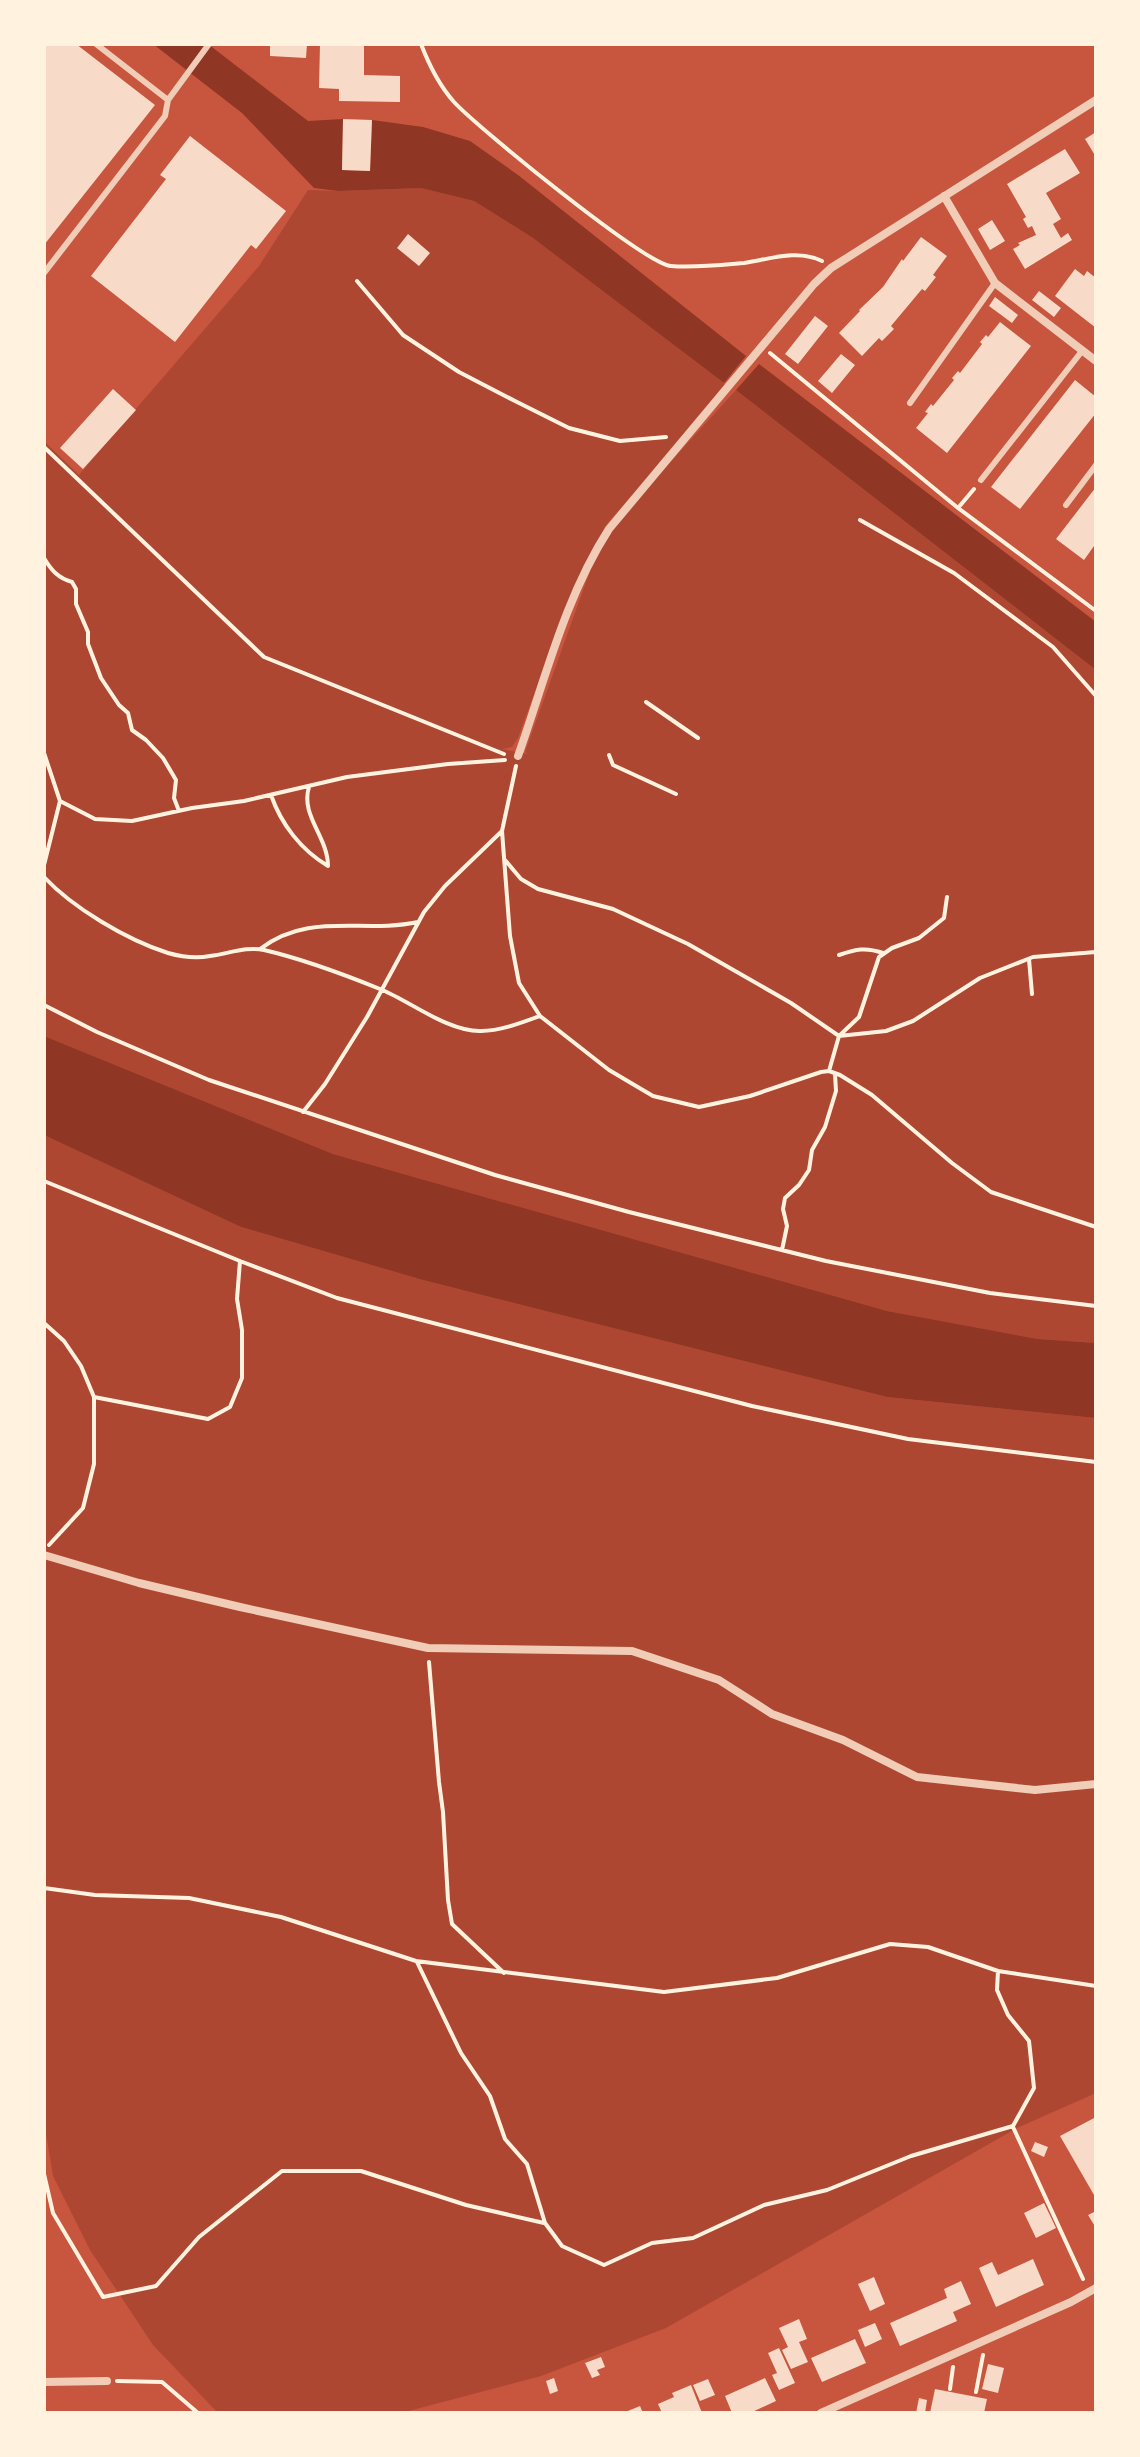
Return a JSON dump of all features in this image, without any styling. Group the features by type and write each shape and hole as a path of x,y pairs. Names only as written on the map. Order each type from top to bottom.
{"street":[{"path":"518,756 571,603 592,555 609,529 814,284 833,266 1096,100"},
{"path":"944,196 995,283 1096,361"},
{"path":"44,1552 139,1583 428,1648 632,1651 719,1680 772,1714 843,1740 917,1777 1035,1790 1096,1784"},
{"path":"821,2413 1092,2290"},
{"path":"44,2382 107,2381"}],"lane":[{"path":"96,44 168,100"},
{"path":"44,273 165,116 168,100 209,44"},
{"path":"910,403 995,283"},
{"path":"981,480 1082,351"},
{"path":"1066,505 1096,465"}],"path":[{"path":"421,44 431,70 483,130 635,248 662,265 743,263 796,255 815,257 833,266"},
{"path":"357,281 403,335 459,372 569,428 620,441 689,436"},
{"path":"759,350 958,508 1096,611"},
{"path":"44,447 264,657 499,754 518,756"},
{"path":"958,508 981,480"},
{"path":"860,520 954,573 1053,647 1096,696"},
{"path":"44,558 52,571 63,580 72,582 76,589 76,604 88,632 88,644 101,678 128,713 132,730 163,758 176,780 174,798 179,811"},
{"path":"646,702 698,738"},
{"path":"44,753 60,801 44,865"},
{"path":"609,755 613,765 676,794"},
{"path":"60,801 95,819 132,821 347,777 448,764 499,762 518,756"},
{"path":"518,756 502,831 510,936 519,983 540,1016 609,1070 653,1096 699,1107 750,1096 821,1072 832,1072 872,1095 991,1192 1096,1227"},
{"path":"271,795 278,815 289,831 328,866 323,841 306,806 309,786"},
{"path":"303,1112 325,1084 382,990 418,922 445,886 502,831"},
{"path":"504,858 521,879 538,889 613,909 688,944 791,1003 839,1036 886,1031 913,1021 980,978 1029,959 1096,952"},
{"path":"44,877 75,906 168,953 189,958 260,949 382,990 462,1029 481,1031 540,1016"},
{"path":"782,1250 787,1226 783,1209 785,1198 809,1170 812,1150 825,1127 836,1091 832,1072 839,1036 859,1017 879,957 919,938 944,918 947,897"},
{"path":"260,949 290,932 320,925 379,928 418,922"},
{"path":"839,955 857,948 883,953"},
{"path":"1029,959 1032,994"},
{"path":"44,1005 97,1032 209,1080 495,1175 782,1250 990,1293 1096,1306"},
{"path":"44,1181 337,1298 752,1406 908,1439 1096,1462"},
{"path":"94,1397 208,1419 230,1407 242,1378 242,1330 237,1299 240,1261"},
{"path":"44,1323 64,1341 81,1366 94,1397 94,1464 83,1508 44,1552"},
{"path":"428,1648 452,1924 504,1973"},
{"path":"44,1888 95,1895 189,1898 281,1917 416,1961 664,1992 777,1978 890,1944 928,1947 998,1971 1096,1986"},
{"path":"416,1961 461,2053 490,2096 505,2139 527,2164 545,2223 562,2246 604,2265 652,2243 693,2238 764,2205 827,2190 911,2156 1013,2126 1034,2088 1029,2041 1008,2015 997,1990 998,1971"},
{"path":"1013,2126 1092,2290"},
{"path":"44,2174 53,2213 103,2297 156,2286 199,2237 282,2171 361,2171 466,2205 545,2223"},
{"path":"976,2392 985,2340"},
{"path":"107,2381 162,2382 198,2413"}],"shaded area":[{"path":"153,44 208,44 308,121 343,119 342,170 370,171 372,120 423,127 470,141 518,175 746,356 724,383 533,238 474,201 421,188 338,191 314,188 242,113"},
{"path":"421,188 474,201 533,238 724,383 722,392 606,525 568,602 518,738 512,747 502,749 528,754 525,752 595,557 609,529 736,390 1096,670 1096,1343 1038,1339 887,1311 333,1154 44,1036 44,441 79,475 259,266 308,190"},
{"path":"759,364 1096,622 1096,670 736,390"},
{"path":"44,1036 333,1154 887,1311 1038,1339 1096,1343 1096,1418 887,1397 423,1280 241,1227 44,1135"},
{"path":"44,1135 241,1227 423,1280 887,1397 1096,1418 1096,2093 1017,2128 666,2328 541,2376 401,2413 218,2413 153,2345 90,2250 53,2176 44,2121"}],"building":[{"path":"44,44 76,44 155,105 44,245"},
{"path":"270,44 307,44 306,58 270,56"},
{"path":"320,44 364,44 364,75 400,76 400,102 339,101 339,89 319,88"},
{"path":"343,119 372,120 370,171 342,170"},
{"path":"1096,132 1096,157 1085,139"},
{"path":"190,136 286,211 256,249 251,245 175,342 91,276 166,179 160,175"},
{"path":"1065,149 1080,173 1046,193 1061,219 1053,224 1061,238 1068,233 1072,240 1025,269 1013,249 1020,245 1018,243 1036,235 1032,226 1028,228 1023,219 1026,217 1007,184"},
{"path":"992,220 1005,241 990,250 978,229"},
{"path":"408,234 430,253 419,266 397,248"},
{"path":"921,237 947,256 925,291 922,289 891,326 894,329 882,341 879,338 862,356 839,333 883,287"},
{"path":"1075,269 1084,276 1087,271 1096,278 1096,328 1055,296"},
{"path":"1039,291 1061,308 1054,317 1032,300"},
{"path":"995,297 1018,315 1012,323 989,306"},
{"path":"815,316 828,326 798,364 785,354"},
{"path":"1000,322 1031,346 947,453 916,428 931,404 933,406 954,380 952,378 958,371 960,373 982,344 980,342"},
{"path":"841,354 855,365 832,393 818,381"},
{"path":"1075,380 1096,397 1096,413 1020,509 991,487"},
{"path":"113,389 136,410 83,469 60,448"},
{"path":"1096,487 1096,547 1084,560 1056,539"},
{"path":"1096,2117 1096,2193 1094,2195 1060,2136"},
{"path":"1035,2142 1048,2147 1044,2157 1031,2151"},
{"path":"1044,2203 1056,2228 1036,2238 1024,2213"},
{"path":"1096,2211 1096,2228 1088,2215"},
{"path":"1033,2259 1044,2285 996,2307 979,2268 992,2262 998,2275"},
{"path":"874,2277 885,2304 870,2311 858,2284"},
{"path":"961,2281 971,2304 953,2312 957,2321 900,2346 890,2323 947,2298 944,2289"},
{"path":"799,2319 807,2339 799,2342 808,2362 791,2369 782,2350 788,2347 779,2328"},
{"path":"875,2323 882,2339 865,2347 858,2330"},
{"path":"855,2339 866,2363 822,2382 811,2358"},
{"path":"779,2348 795,2383 779,2390 772,2375 777,2373 768,2353"},
{"path":"601,2357 605,2367 597,2370 600,2375 592,2378 585,2363"},
{"path":"988,2364 1004,2368 998,2393 982,2389"},
{"path":"554,2378 558,2391 550,2394 546,2381"},
{"path":"765,2378 776,2401 750,2413 732,2413 725,2396"},
{"path":"708,2379 715,2395 700,2401 693,2385"},
{"path":"691,2385 702,2413 662,2413 658,2404 674,2397 672,2393"},
{"path":"935,2389 987,2399 984,2413 930,2413"},
{"path":"919,2398 927,2400 925,2413 916,2413"},
{"path":"640,2406 643,2413 623,2413"}]}
